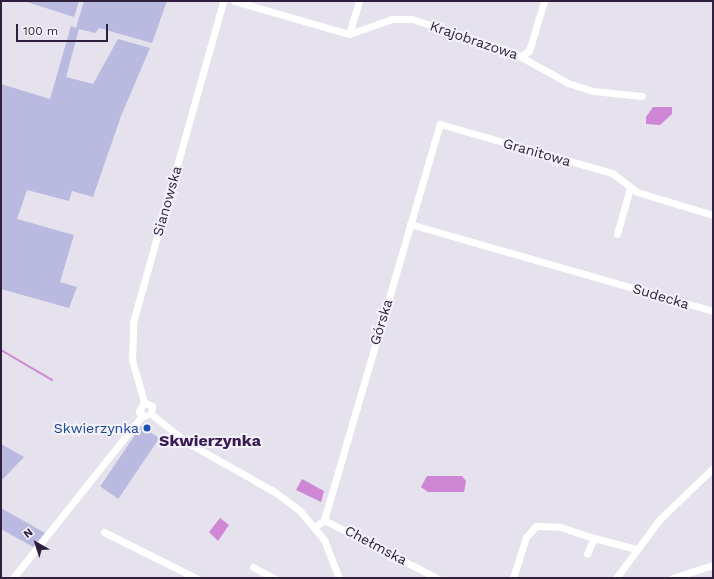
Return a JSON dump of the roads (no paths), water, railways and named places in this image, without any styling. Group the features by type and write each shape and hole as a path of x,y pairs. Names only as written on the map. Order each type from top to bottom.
{"street":[{"name":"Sianowska","path":"144,402 132,360 134,322 223,1"},
{"path":"234,1 349,34 358,1"},
{"path":"522,56 529,51 544,1"},
{"name":"Krajobrazowa","path":"349,34 392,19 412,19 522,56 580,87 642,96"},
{"name":"Granitowa","path":"440,124 612,174 623,179 630,188"},
{"name":"Górska","path":"324,520 440,124"},
{"path":"617,234 630,188 713,215"},
{"name":"Sudecka","path":"410,224 713,312"},
{"path":"142,416 139,407 144,402 152,406 151,414"},
{"path":"12,578 142,416 151,414"},
{"path":"151,414 188,443 275,492 315,527 333,557 339,578"},
{"path":"616,578 636,549 674,504 712,469"},
{"path":"315,527 324,520"},
{"name":"Chełmska","path":"324,520 437,578"},
{"path":"513,578 524,544 536,526 560,527 636,549"},
{"path":"104,532 196,578"},
{"path":"587,554 594,538"},
{"path":"672,578 713,565"},
{"path":"253,567 274,578"}],"waterway":[{"path":"1,350 52,380"}],"place":[{"name":"Skwierzynka","path":"147,428"}],"district":[{"name":"Skwierzynka","path":"210,441"}]}
